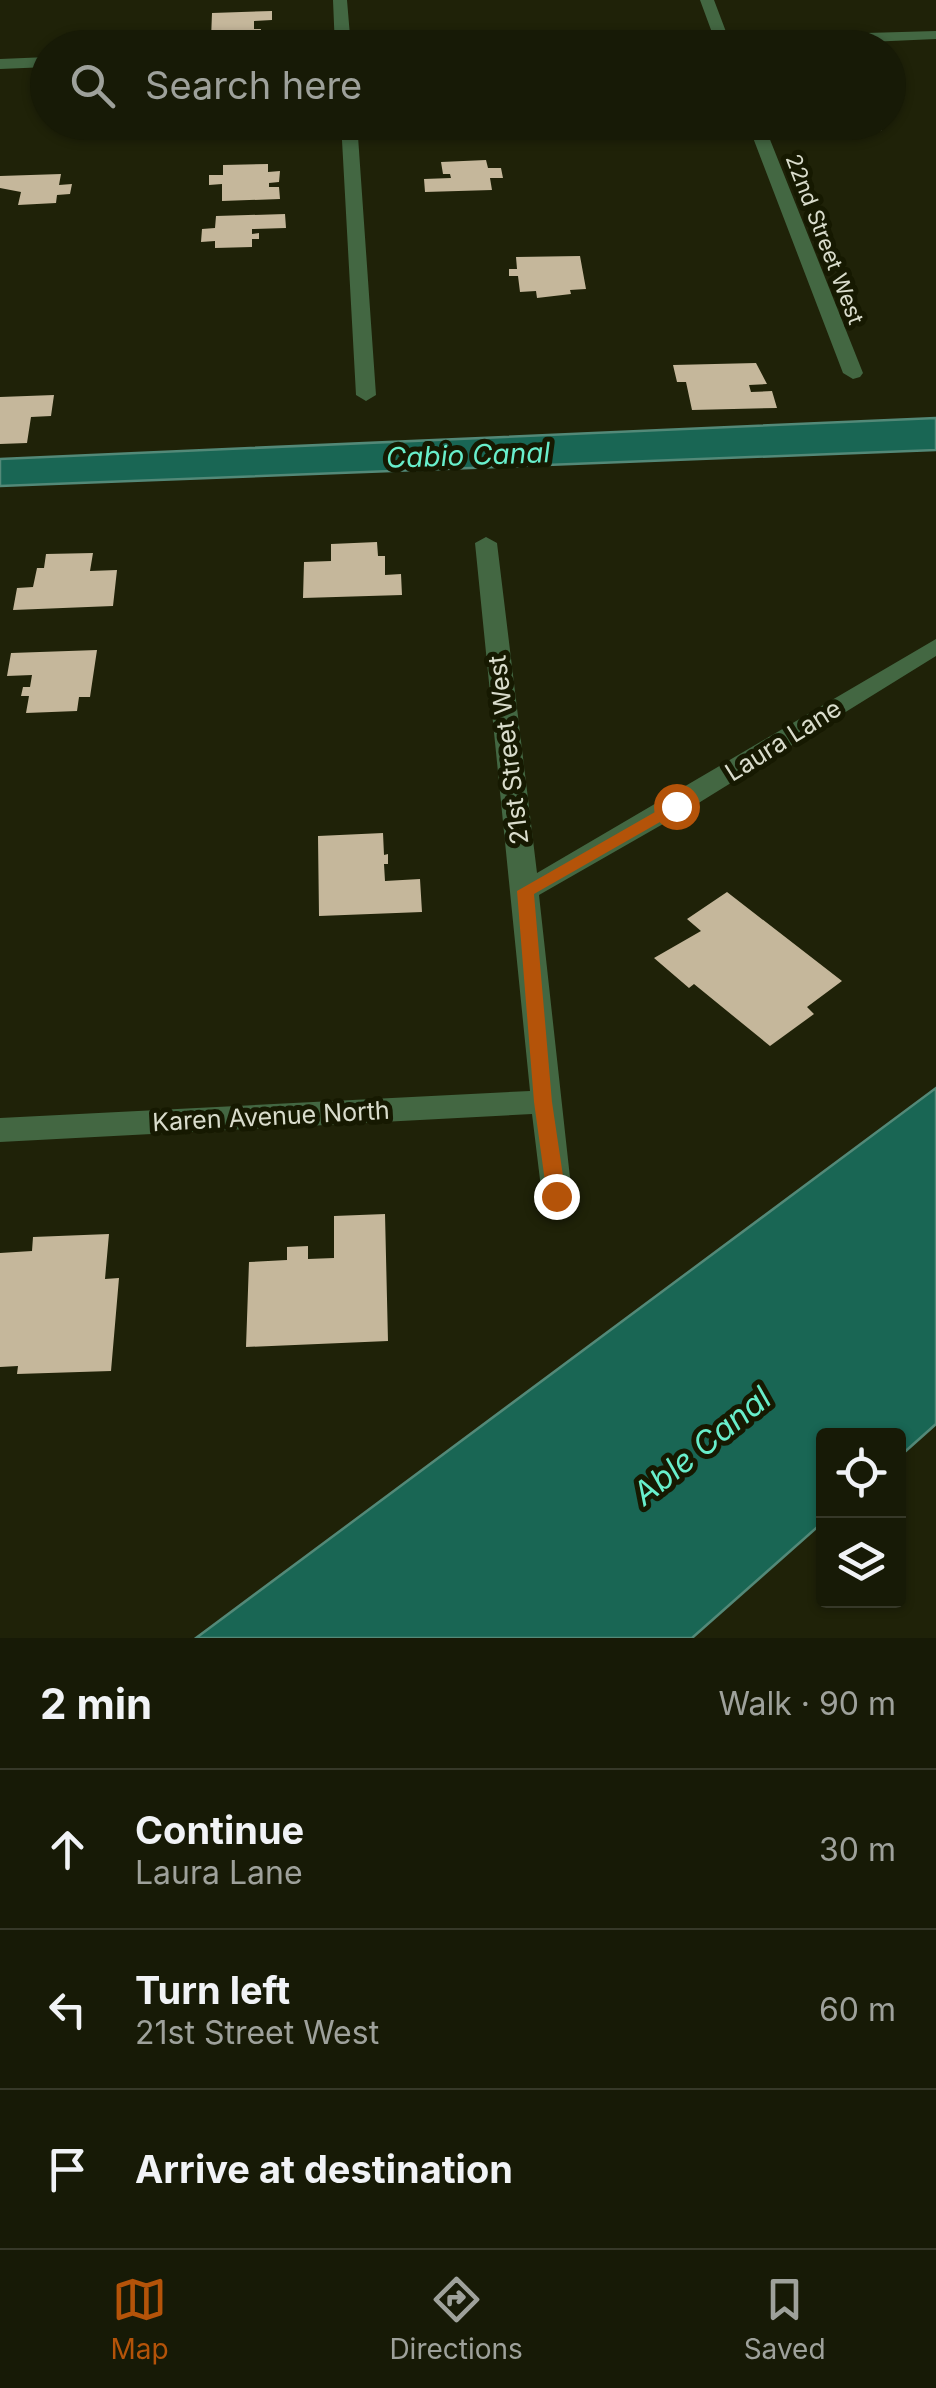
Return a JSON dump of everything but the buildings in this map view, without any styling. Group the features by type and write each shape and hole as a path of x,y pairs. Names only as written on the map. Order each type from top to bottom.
{"street":[{"path":"340,0 342,30"},
{"path":"706,0 718,30"},
{"path":"906,36 936,35"},
{"path":"0,64 30,63"},
{"path":"350,140 366,395"},
{"name":"22nd Street West","path":"761,140 853,373"},
{"name":"21st Street West","path":"486,543 556,1196"},
{"name":"Laura Lane","path":"526,891 676,806 936,646"},
{"name":"Karen Avenue North","path":"0,1130 543,1102"}],"water":[{"name":"Cabio Canal","path":"936,418 936,450 0,486 0,459"},
{"name":"Able Canal","path":"936,1088 936,1424 906,1451 906,1428 816,1428 816,1528 692,1638 196,1638"}],"route":[{"path":"556,1196 543,1102 526,891 676,806"}]}
